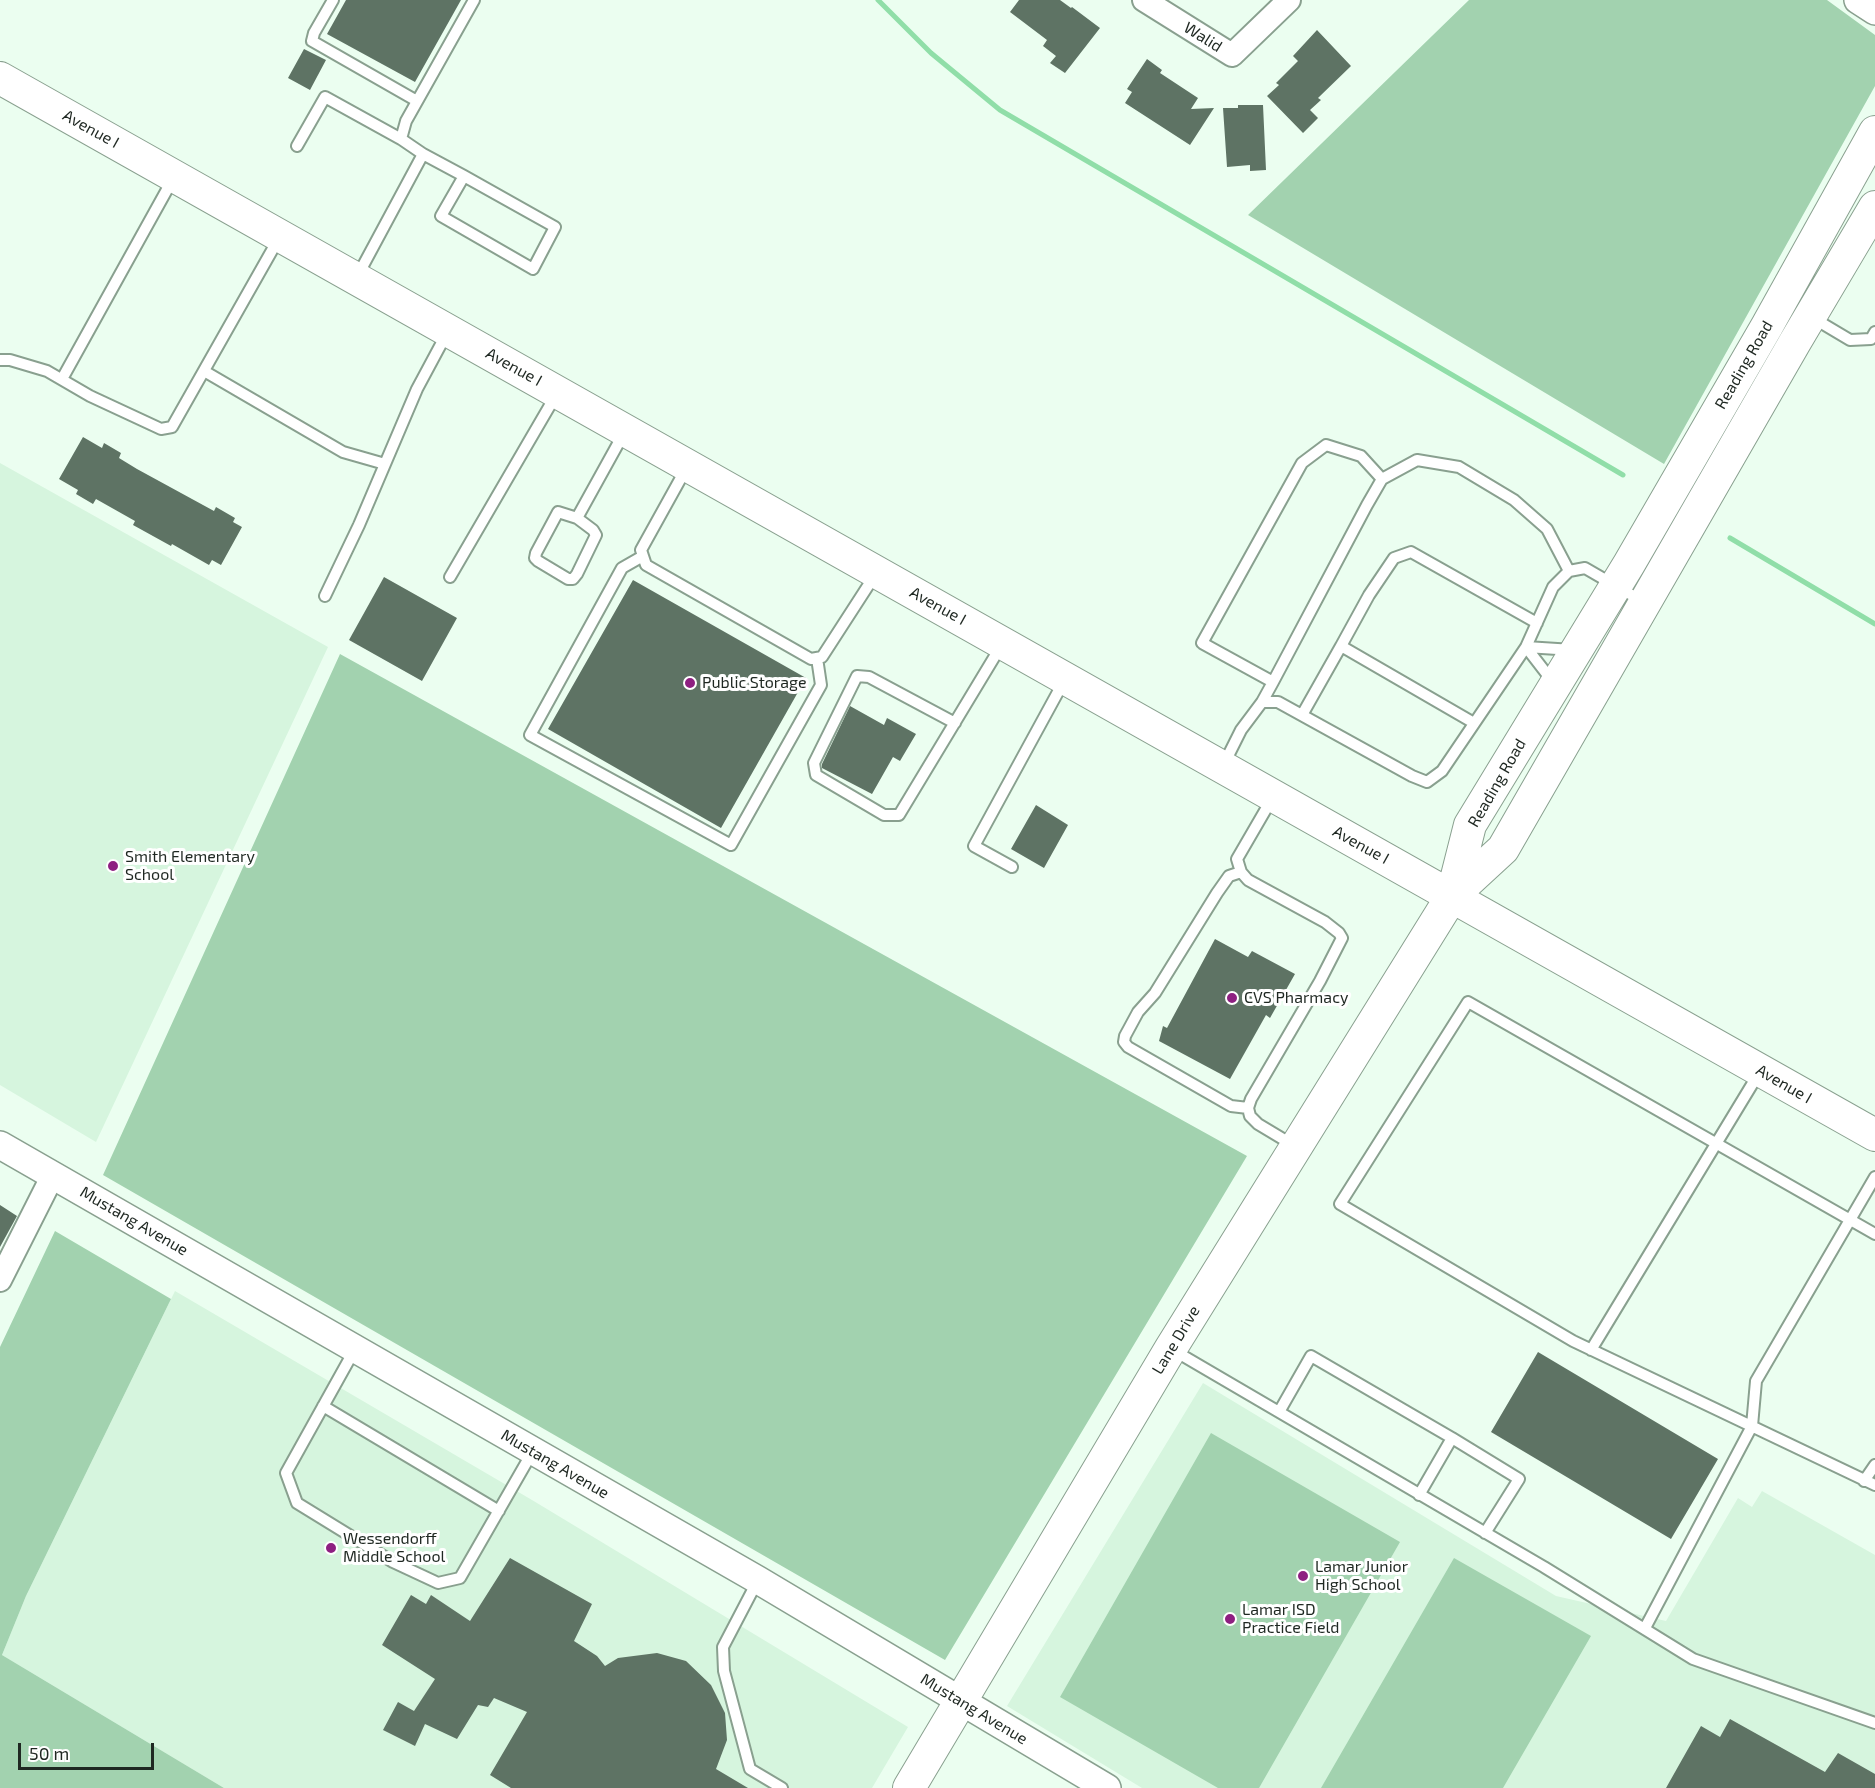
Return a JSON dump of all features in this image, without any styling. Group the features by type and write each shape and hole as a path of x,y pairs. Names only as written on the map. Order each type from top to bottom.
{"main road":[{"name":"Avenue I","path":"0,78 1875,1136"},
{"name":"Reading Road","path":"1452,896 1470,825 1616,586 1767,326 1875,132"},
{"name":"Reading Road","path":"1452,896 1503,849 1802,329 1875,207"},
{"path":"1767,326 1802,329"},
{"name":"Lane Drive","path":"909,1788 1171,1348 1452,896"}],"street":[{"name":"Walid","path":"1144,0 1232,55 1289,0"},
{"path":"1858,0 1875,11"},
{"name":"Mustang Avenue","path":"0,1145 758,1580 1107,1788"},
{"path":"0,1280 52,1175"}],"lane":[{"path":"333,0 314,33 312,41 417,101"},
{"path":"401,138 406,121 474,0"},
{"path":"297,146 325,97 555,227 533,269 441,216 464,176"},
{"path":"356,278 423,154"},
{"path":"62,379 175,176"},
{"path":"0,360 10,360 47,371 90,396 160,429 172,427 280,235"},
{"path":"1802,329 1850,339 1871,339 1875,332"},
{"path":"325,596 359,525 417,389 448,330"},
{"path":"204,371 343,452 385,464"},
{"path":"450,577 558,392"},
{"path":"577,518 626,430"},
{"path":"1273,682 1202,643 1302,463 1326,445 1361,456 1382,479"},
{"path":"1223,767 1241,730 1262,702 1382,479 1417,460 1459,467 1514,500 1547,529 1569,571"},
{"path":"688,466 641,550 646,565 810,659 822,657 877,572"},
{"path":"558,512 577,518 596,535 577,574 573,579 568,579 538,561 536,553 558,512"},
{"path":"1302,715 1370,595 1394,558 1411,552 1537,623"},
{"path":"643,556 622,568 530,735 731,844 821,685 817,658"},
{"path":"1262,702 1278,702 1412,776 1427,782 1442,771 1526,647 1553,588 1569,571 1585,568 1645,603"},
{"path":"955,723 869,677 857,676 814,763 816,775 884,814 900,815 1003,643"},
{"path":"1341,646 1474,723"},
{"path":"1526,647 1577,650"},
{"path":"1526,647 1555,685"},
{"path":"1012,867 974,846 1066,678"},
{"path":"1274,795 1237,859 1241,872 1248,880 1325,922 1342,938 1248,1108 1250,1116 1258,1124 1296,1147"},
{"path":"1241,872 1229,876 1217,892 1155,993 1138,1012 1124,1042 1128,1047 1231,1106 1248,1108"},
{"path":"1875,1234 1468,1002 1340,1204 1591,1350 1870,1483 1875,1465"},
{"path":"1591,1350 1760,1070"},
{"path":"1645,1628 1752,1426 1756,1381 1875,1177"},
{"path":"355,1348 286,1473 297,1503 393,1562 438,1583 460,1578 534,1451"},
{"path":"1171,1348 1645,1628 1693,1659 1875,1722"},
{"path":"1279,1412 1311,1356 1452,1438 1519,1479 1485,1533"},
{"path":"323,1406 499,1511"},
{"path":"1419,1495 1452,1438"},
{"path":"758,1580 723,1647 724,1671 750,1769 782,1788"}],"shaded area":[{"path":"1469,0 1827,0 1875,35 1875,86 1664,464 1248,215"},
{"name":"Smith Elementary School","path":"0,463 328,647 96,1142 0,1085"},
{"path":"340,654 1247,1156 945,1660 103,1175"},
{"path":"55,1231 171,1299 26,1596 2,1655 224,1788 0,1788 0,1347"},
{"name":"Wessendorff Middle School","path":"175,1291 532,1500 908,1727 872,1788 224,1788 2,1655 26,1596"},
{"name":"Lamar Junior High School","path":"1203,1383 1556,1596 1666,1621 1738,1498 1752,1507 1762,1491 1875,1555 1875,1788 1142,1788 1007,1706"},
{"name":"Lamar ISD Practice Field","path":"1211,1433 1400,1542 1259,1788 1218,1788 1060,1697"},
{"path":"1454,1558 1591,1636 1503,1788 1321,1788"}],"building":[{"path":"346,0 461,0 415,82 327,34"},
{"path":"1019,0 1060,0 1100,28 1065,73 1050,63 1056,56 1043,46 1047,40 1010,12"},
{"path":"1317,30 1351,66 1318,98 1321,100 1310,110 1318,118 1303,133 1267,96 1279,85 1276,83 1298,61 1293,56"},
{"path":"304,49 326,60 310,90 288,78"},
{"path":"1147,59 1162,70 1160,73 1198,98 1191,109 1214,108 1190,145 1125,103 1132,92 1127,89"},
{"path":"1238,105 1263,105 1266,170 1250,171 1250,165 1227,167 1223,108 1238,108"},
{"path":"83,437 102,448 104,443 121,453 119,458 137,469 214,511 216,507 235,518 233,522 242,527 221,565 212,560 209,565 172,544 171,546 133,525 135,521 96,499 93,504 76,494 78,490 59,479"},
{"path":"384,577 457,618 422,681 349,640"},
{"path":"633,580 806,678 721,828 548,729"},
{"path":"850,706 884,725 887,718 916,734 900,761 893,757 872,794 822,768"},
{"path":"1036,805 1068,825 1044,868 1011,849"},
{"name":"CVS Pharmacy","path":"1215,939 1248,957 1252,951 1295,974 1270,1018 1266,1015 1230,1079 1159,1041 1163,1026 1167,1028"},
{"path":"0,1205 17,1216 0,1247"},
{"path":"1538,1352 1718,1459 1671,1539 1491,1432"},
{"path":"510,1558 592,1604 574,1641 597,1656 605,1666 618,1658 657,1653 686,1661 711,1685 725,1713 727,1740 716,1769 748,1788 511,1788 490,1775 527,1712 494,1698 488,1707 478,1705 457,1739 425,1724 415,1746 383,1730 398,1702 414,1711 435,1679 382,1645 411,1595 426,1604 431,1595 470,1621"},
{"path":"1730,1719 1825,1772 1838,1753 1875,1774 1875,1788 1666,1788 1701,1726 1720,1737"}],"waterway":[{"path":"878,0 931,53 1000,110 1623,475"},
{"path":"1730,538 1875,624"}],"place":[{"name":"Public Storage","path":"690,683"},
{"name":"Smith Elementary School","path":"113,866"},
{"name":"CVS Pharmacy","path":"1232,998"},
{"name":"Wessendorff Middle School","path":"331,1548"},
{"name":"Lamar Junior High School","path":"1303,1576"},
{"name":"Lamar ISD Practice Field","path":"1230,1619"}]}
